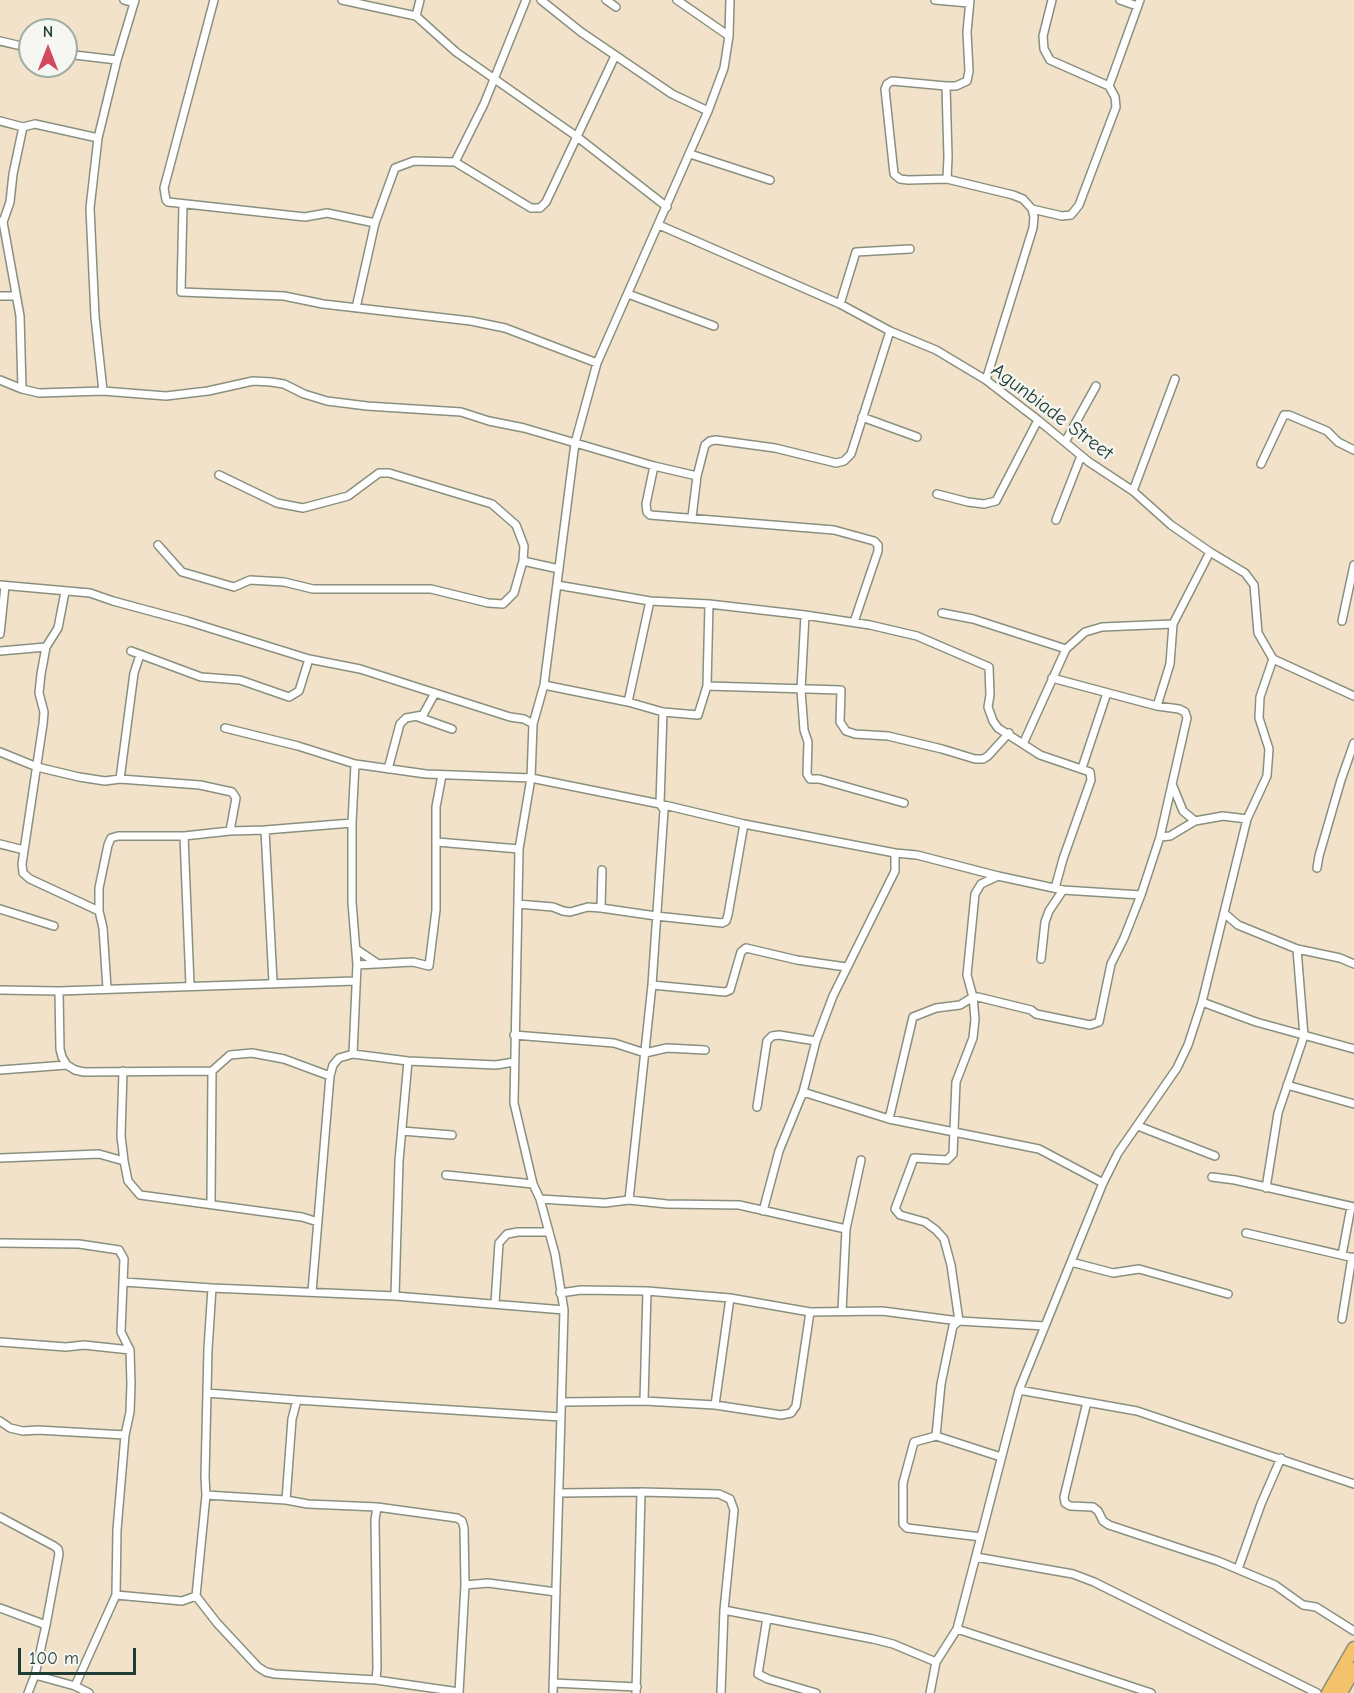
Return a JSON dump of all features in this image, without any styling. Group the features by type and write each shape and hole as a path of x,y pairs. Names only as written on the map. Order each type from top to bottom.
{"highway":[{"path":"1328,1693 1354,1648"},
{"path":"1341,1693 1352,1678"}],"street":[{"path":"103,391 95,317 90,208 98,138 117,60 135,1 124,0"},
{"path":"214,0 164,188 164,196 168,202 305,217 327,213 375,223"},
{"path":"342,0 416,16 456,52 576,136 667,207"},
{"path":"416,16 420,0"},
{"path":"454,162 495,78 526,0"},
{"path":"541,0 615,56 672,94 708,111"},
{"path":"606,0 616,7"},
{"path":"678,0 729,36"},
{"path":"553,1693 564,1310 555,1254 540,1199 533,1185 514,1103 519,849 531,778 533,724 544,685 575,443 597,363 690,154 724,68 729,36 730,0"},
{"path":"935,0 970,1 967,32 969,71 967,81 956,86 892,81 887,84 885,89 894,174 900,179 946,179 1013,195 1023,200 1032,209 1034,217 1034,228 986,380"},
{"path":"1032,209 1062,216 1071,215 1079,205 1116,107 1115,97 1109,86 1050,60 1044,49 1043,36 1052,0"},
{"path":"1109,86 1139,3 1120,0"},
{"path":"0,41 18,45"},
{"path":"78,55 117,60"},
{"path":"356,308 375,223 395,168 414,161 454,162 531,208 540,208 546,202 615,56"},
{"path":"946,86 948,157 946,179"},
{"path":"0,121 23,127 35,124 98,138"},
{"path":"22,389 20,316 2,221 10,202 13,174 23,127"},
{"path":"690,154 770,180"},
{"path":"183,204 181,292 284,296 356,308 489,324 597,363"},
{"name":"Agunbiade Street","path":"658,225 840,304 890,331 936,350 986,380 1081,456 1133,491 1171,525 1245,573 1254,585 1258,633 1273,659"},
{"path":"840,304 856,252 910,249"},
{"path":"627,294 714,326"},
{"path":"0,296 16,296"},
{"path":"692,517 697,476 705,444 710,441 775,448 836,463 844,461 851,454 890,331"},
{"path":"1133,491 1175,379"},
{"path":"0,380 39,393 103,391 147,396 208,391 253,381 271,382 284,384 304,394 327,401 367,406 461,411 489,421 697,476"},
{"path":"1065,442 1096,386"},
{"path":"1261,464 1284,415 1289,415 1327,432 1338,442 1354,450"},
{"path":"862,417 916,437"},
{"path":"937,494 984,504 996,501 1038,420"},
{"path":"1056,520 1081,456"},
{"path":"654,466 646,504 647,512 650,514 834,530 874,541 878,545 878,551 854,622"},
{"path":"158,545 182,572 234,587 250,580 284,582 313,589 430,589 488,603 503,604 514,593 523,561 524,546 516,525 492,504 389,473 379,473 348,496 303,508 277,503 219,476"},
{"path":"1157,706 1170,664 1173,624 1210,552"},
{"path":"523,561 559,569"},
{"path":"1342,621 1354,565"},
{"path":"0,634 3,585 90,593 309,659 360,669 510,717 524,719 533,724"},
{"path":"557,585 650,601 709,604 854,622 917,636 989,668 988,708 998,728 1040,755 1090,772 1091,780 1062,859 1054,888"},
{"path":"65,592 58,628 46,647 39,693 44,712 38,767 24,850 23,873 50,889 99,911"},
{"path":"628,702 650,601"},
{"path":"544,685 628,702 663,712 698,715 707,686 709,604"},
{"path":"942,613 973,619 1066,650"},
{"path":"805,615 801,690 804,730 808,742 807,774 810,778 904,803"},
{"path":"1023,744 1066,650 1092,628 1173,624"},
{"path":"0,651 46,647"},
{"path":"131,651 201,677 240,680 289,697 299,691 309,659"},
{"path":"120,779 134,673 141,655"},
{"path":"930,1693 936,1662 957,1629 1019,1390 1103,1183 1118,1153 1180,1063 1202,1002 1247,819 1267,776 1269,749 1258,718 1260,697 1273,659 1354,696"},
{"path":"889,1119 913,1017 936,1008 960,1005 973,997 1030,1010 1036,1014 1090,1025 1099,1022 1111,964 1141,895 1160,837 1187,718 1185,712 1179,709 1157,706 1052,678"},
{"path":"707,686 841,690 840,722 846,731 855,734 888,736 975,759 988,756 1009,733"},
{"path":"388,769 399,724 406,718 423,715 435,693"},
{"path":"1082,768 1107,693"},
{"path":"629,1200 652,984 664,810 660,804 663,712"},
{"path":"418,717 452,729"},
{"path":"225,728 298,746 355,764 442,775 531,778 660,804 744,824 895,853 917,855 1063,890 1141,895"},
{"path":"1317,868 1341,780 1354,743"},
{"path":"0,752 38,767 96,780 120,779 200,785 232,792 236,798 230,831"},
{"path":"353,1054 357,965 352,902 355,764"},
{"path":"357,965 413,962 429,966 436,910 436,807 442,775"},
{"path":"1172,784 1183,811 1195,821"},
{"path":"1160,837 1170,836 1195,821 1223,816 1247,819"},
{"path":"107,988 103,928 99,911 99,888 111,838 265,831 352,823"},
{"path":"518,904 553,907 570,912 588,907 601,908 722,923 726,921 744,824"},
{"path":"265,831 273,982"},
{"path":"184,836 190,985"},
{"path":"437,842 519,849"},
{"path":"0,844 24,850"},
{"path":"762,1210 779,1151 803,1092 816,1041 846,967 895,871 895,853"},
{"path":"601,908 602,870"},
{"path":"959,1321 951,1265 944,1239 925,1222 900,1215 895,1209 914,1158 947,1160 951,1158 956,1082 973,1038 975,1019 973,997 967,975 975,894 981,884 998,876"},
{"path":"1041,959 1045,922 1049,911 1063,890"},
{"path":"0,909 54,926"},
{"path":"1224,913 1238,925 1297,949 1340,958 1354,964"},
{"path":"652,984 725,992 730,990 741,952 746,948 797,960 846,967"},
{"path":"356,949 378,964"},
{"path":"1266,1188 1278,1113 1304,1036 1297,949"},
{"path":"0,990 59,991 355,981"},
{"path":"59,991 60,1049 67,1065 75,1070 84,1072 212,1071 230,1055 252,1053 284,1059 330,1076"},
{"path":"1202,1002 1256,1022 1354,1049"},
{"path":"514,1035 614,1043 645,1053 667,1048 705,1050"},
{"path":"757,1107 767,1041 772,1036 779,1035 816,1041"},
{"path":"312,1292 330,1076 333,1065 339,1058 353,1054 408,1061 495,1065 514,1062"},
{"path":"395,1296 402,1131 408,1061"},
{"path":"0,1070 67,1065"},
{"path":"123,1071 121,1136 124,1161 128,1181 140,1195 211,1203 302,1217 318,1222"},
{"path":"211,1203 212,1071"},
{"path":"1287,1085 1354,1104"},
{"path":"803,1092 889,1119 1039,1149 1103,1183"},
{"path":"1138,1126 1215,1156"},
{"path":"402,1131 452,1135"},
{"path":"0,1158 99,1154 124,1161"},
{"path":"842,1311 846,1229 861,1160"},
{"path":"446,1175 533,1185"},
{"path":"1212,1177 1235,1180 1352,1207 1342,1255"},
{"path":"540,1199 605,1203 629,1200 667,1204 740,1205 846,1229"},
{"path":"495,1303 499,1243 507,1234 549,1233"},
{"path":"1246,1233 1353,1258 1342,1319"},
{"path":"0,1243 79,1244 119,1250 124,1259 121,1332 130,1350 130,1412 124,1435 117,1530 116,1595 75,1686"},
{"path":"1071,1262 1113,1273 1139,1269 1228,1294"},
{"path":"124,1282 395,1296 564,1310"},
{"path":"207,1495 286,1500 308,1504 377,1507 457,1518 462,1521 465,1585 459,1693 376,1680 266,1672 258,1667 217,1623 196,1596 207,1495 205,1476 207,1393 212,1288"},
{"path":"560,1293 581,1290 647,1290 730,1298 810,1312 882,1311 959,1321 1045,1326"},
{"path":"644,1401 647,1290"},
{"path":"715,1405 730,1298"},
{"path":"562,1402 644,1401 715,1405 781,1414 791,1413 796,1406 810,1312"},
{"path":"936,1436 941,1384 953,1326 959,1321"},
{"path":"0,1342 66,1347 84,1345 130,1350"},
{"path":"1019,1390 1137,1411 1354,1484"},
{"path":"207,1393 297,1401 561,1417"},
{"path":"286,1500 292,1419 297,1401"},
{"path":"1087,1402 1064,1497 1065,1503 1070,1506 1092,1507 1109,1525 1238,1569 1275,1585 1303,1605 1316,1607 1354,1631"},
{"path":"0,1421 10,1428 23,1431 124,1435"},
{"path":"981,1537 907,1528 903,1524 903,1483 914,1442 936,1436 1001,1457"},
{"path":"1238,1569 1261,1504 1281,1458"},
{"path":"553,1683 637,1690 641,1492"},
{"path":"560,1493 719,1494 729,1499 734,1510 724,1610 721,1693"},
{"path":"376,1680 375,1520 377,1507"},
{"path":"0,1517 58,1549 59,1554 35,1675 28,1693"},
{"path":"976,1557 1073,1574 1094,1582 1317,1693"},
{"path":"465,1585 488,1583 556,1592"},
{"path":"116,1595 182,1602 196,1596"},
{"path":"0,1608 46,1625"},
{"path":"724,1610 873,1639 893,1644 936,1662"},
{"path":"766,1618 758,1674 816,1693"},
{"path":"957,1629 1151,1693"},
{"path":"35,1675 75,1686 89,1693"}]}
